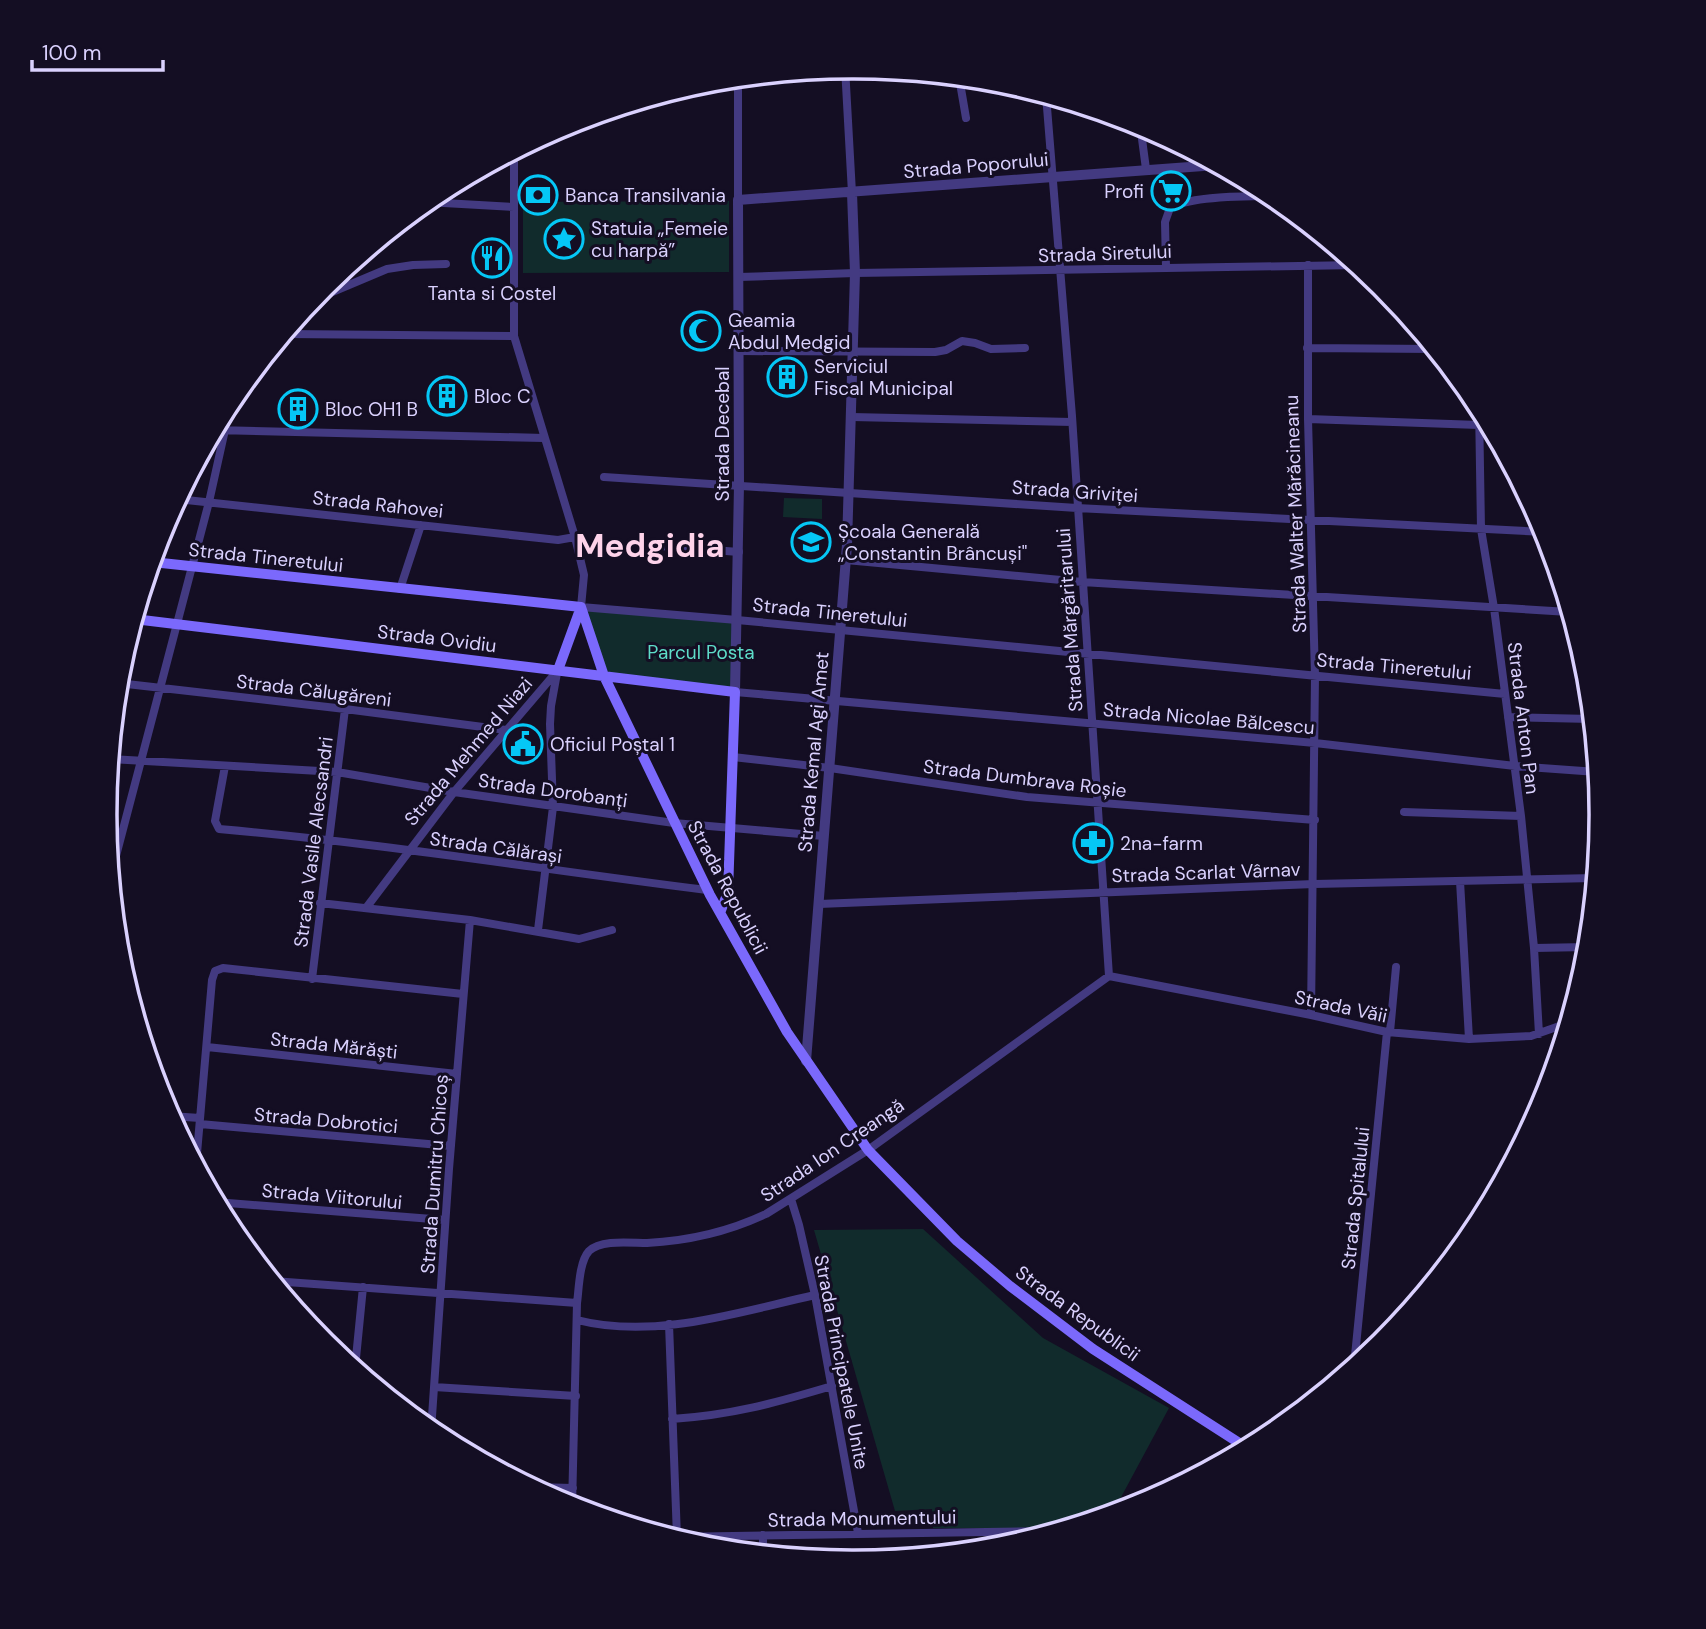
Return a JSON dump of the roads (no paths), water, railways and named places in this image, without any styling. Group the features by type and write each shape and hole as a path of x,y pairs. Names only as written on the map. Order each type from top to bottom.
{"main road":[{"name":"Strada Tineretului","path":"162,563 581,607"},
{"name":"Strada Mehmed Niazi","path":"558,670 581,607"},
{"name":"Strada Republicii","path":"581,607 604,676 707,890 787,1032 868,1150 957,1241 1010,1286 1093,1349 1237,1442"},
{"name":"Strada Ovidiu","path":"143,620 735,692"},
{"name":"Strada Decebal","path":"720,913 728,892 735,692"}],"street":[{"name":"Strada Kemal Agi Amet","path":"806,1061 850,492 855,273 846,79"},
{"path":"961,87 966,118"},
{"name":"Strada Decebal","path":"735,692 739,552 738,88"},
{"name":"Strada Mărgăritarului","path":"1047,105 1072,422 1109,976"},
{"path":"1142,138 1146,169"},
{"name":"Strada Republicii","path":"514,162 514,336 575,537 584,575 581,607"},
{"name":"Strada Poporului","path":"738,200 1199,166"},
{"path":"1166,267 1165,222 1170,208 1176,204 1200,200 1253,197"},
{"path":"444,203 514,207"},
{"path":"336,291 387,269 446,264"},
{"name":"Strada Walter Mărăcineanu","path":"1308,264 1308,419 1315,676 1311,1015"},
{"name":"Strada Siretului","path":"739,277 1342,265"},
{"path":"296,334 514,336"},
{"path":"739,351 941,351 962,341 975,342 991,349 1025,348"},
{"path":"1307,348 1422,349"},
{"path":"852,417 1072,422"},
{"path":"1308,419 1477,425"},
{"name":"Strada Anton Pan","path":"1479,429 1481,529 1521,816 1539,1034"},
{"path":"226,430 544,438"},
{"path":"118,848 193,566 224,434"},
{"name":"Strada Griviței","path":"604,477 1077,508 1532,531"},
{"name":"Strada Rahovei","path":"188,500 558,540 575,537"},
{"path":"400,589 421,525"},
{"path":"660,546 739,552"},
{"path":"846,560 1082,582 1560,612"},
{"name":"Strada Tineretului","path":"581,607 1505,694"},
{"path":"537,668 542,676 542,689"},
{"path":"538,930 553,807 550,724 558,670"},
{"name":"Strada Mehmed Niazi","path":"366,908 454,792 558,670"},
{"name":"Strada Călugăreni","path":"129,685 506,730"},
{"name":"Strada Nicolae Bălcescu","path":"735,692 1315,743 1515,766 1587,771"},
{"name":"Strada Vasile Alecsandri","path":"312,978 345,709"},
{"path":"1508,718 1582,719"},
{"name":"Strada Dumbrava Roșie","path":"733,757 830,768 1027,797 1315,820"},
{"name":"Strada Dorobanți","path":"120,761 337,772 553,807 674,823 824,836"},
{"name":"Strada Călărași","path":"225,766 215,821 219,829 329,839 707,890"},
{"path":"1404,812 1521,816"},
{"name":"Strada Scarlat Vârnav","path":"819,904 1314,884 1585,878"},
{"path":"1460,881 1469,1039"},
{"path":"320,903 470,920 579,939 612,930"},
{"name":"Strada Dumitru Chicoș","path":"431,1417 470,920"},
{"path":"1534,948 1577,947"},
{"path":"1388,1032 1396,967"},
{"path":"198,1148 213,975 223,968 463,994"},
{"name":"Strada Văii","path":"1109,976 1388,1032 1469,1039 1539,1034 1557,1027"},
{"name":"Strada Ion Creangă","path":"577,1303 582,1270 592,1248 609,1244 664,1242 750,1222 868,1150 1109,976"},
{"name":"Strada Spitalului","path":"1355,1352 1388,1032"},
{"name":"Strada Mărăști","path":"207,1047 457,1074"},
{"name":"Strada Dobrotici","path":"183,1118 451,1146"},
{"name":"Strada Principatele Unite","path":"791,1199 815,1295 858,1533"},
{"name":"Strada Viitorului","path":"229,1203 445,1220"},
{"path":"285,1282 577,1303 573,1495"},
{"path":"356,1357 363,1287"},
{"path":"577,1320 627,1328 670,1324 706,1319 815,1295"},
{"path":"670,1324 673,1527"},
{"path":"672,1419 716,1416 751,1409 832,1385"},
{"path":"434,1387 576,1396"},
{"path":"557,1488 573,1488"},
{"name":"Strada Monumentului","path":"710,1536 1016,1531"},
{"path":"763,1535 763,1545"}],"place":[{"name":"Profi","path":"1171,191"},
{"name":"Banca Transilvania","path":"538,195"},
{"name":"Statuia „Femeie cu harpă”","path":"564,239"},
{"name":"Tanta si Costel","path":"492,258"},
{"name":"Geamia Abdul Medgid","path":"701,331"},
{"name":"Serviciul Fiscal Municipal","path":"787,377"},
{"name":"Bloc C","path":"447,396"},
{"name":"Bloc OH1 B","path":"298,409"},
{"name":"Școala Generală „Constantin Brâncuși\"","path":"811,542"},
{"name":"Oficiul Poștal 1","path":"523,744"},
{"name":"2na-farm","path":"1093,843"}],"district":[{"name":"Medgidia","path":"650,545"}],"park label":[{"name":"Parcul Posta","path":"701,652"}]}
